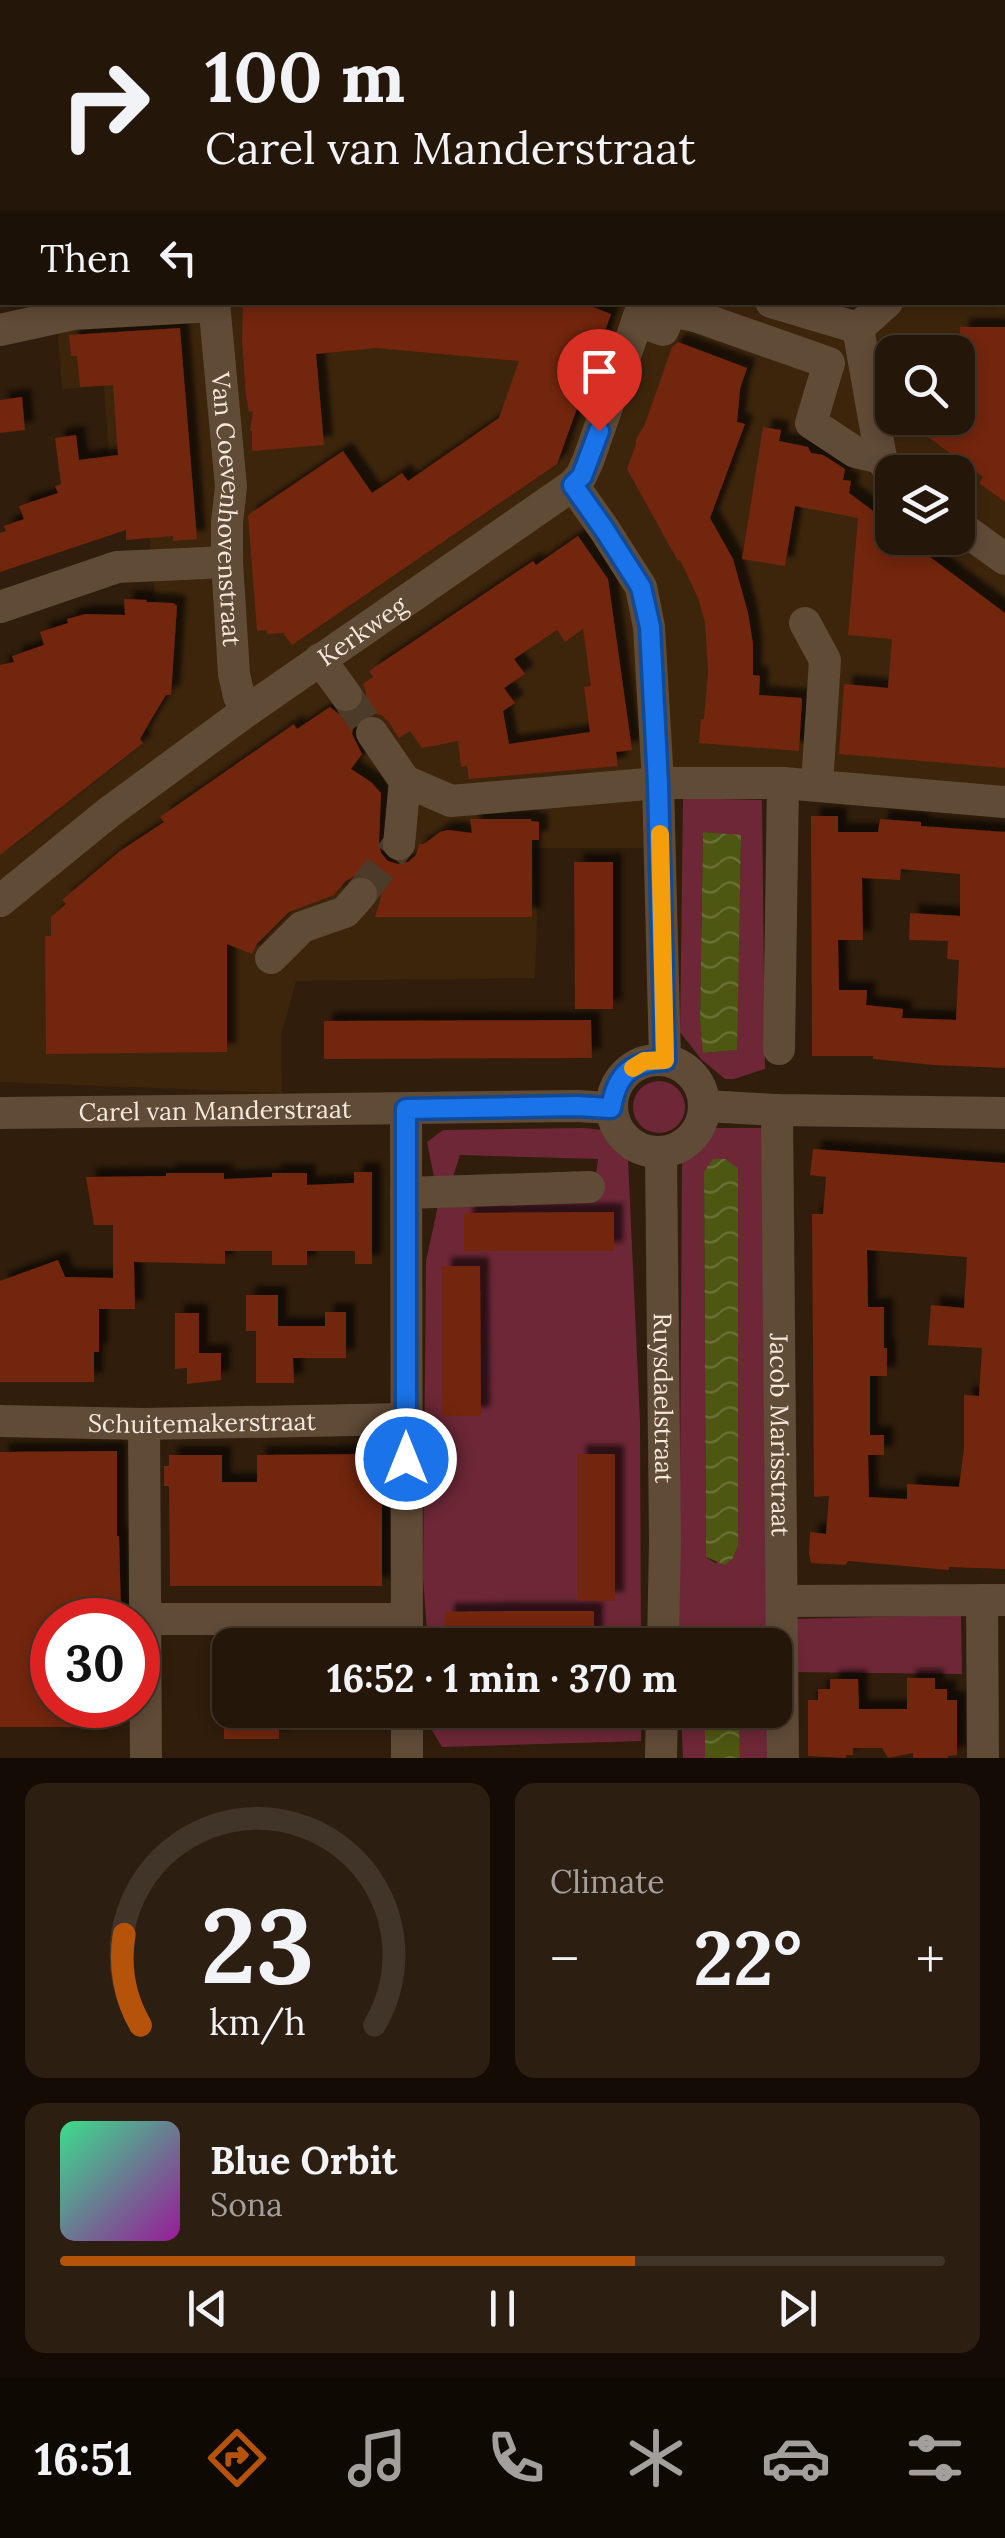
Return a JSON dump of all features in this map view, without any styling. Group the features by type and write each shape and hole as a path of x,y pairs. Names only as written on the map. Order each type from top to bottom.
{"street":[{"path":"0,330 72,314 200,305"},
{"name":"Van Coevenhovenstraat","path":"214,305 231,487 227,562 234,674 239,696 248,710"},
{"path":"781,305 848,326"},
{"path":"875,461 811,423 829,363 848,326 882,305"},
{"path":"640,312 663,330 671,310 697,309 829,363"},
{"name":"Kerkweg","path":"0,901 108,813 248,710 573,485 588,461 640,312"},
{"path":"848,326 884,455"},
{"path":"573,485 641,587 651,644 665,1060"},
{"path":"975,537 1005,559"},
{"path":"0,608 117,567 227,562"},
{"path":"805,623 825,660 817,785"},
{"path":"320,659 346,696"},
{"path":"372,733 405,782 451,801 658,784 783,783 1005,802"},
{"path":"399,844 405,782"},
{"path":"778,1049 783,783"},
{"path":"271,958 302,927 345,912 360,894"},
{"path":"665,1060 689,1071 697,1081 704,1106 703,1120 687,1143 661,1153 642,1150 627,1141 616,1126 611,1108 615,1088 626,1072 644,1061 665,1060"},
{"path":"704,1106 1005,1114"},
{"name":"Carel van Manderstraat","path":"0,1113 611,1108"},
{"path":"406,1109 407,1628"},
{"name":"Jacob Marisstraat","path":"777,1110 782,1758"},
{"name":"Ruysdaelstraat","path":"661,1153 663,1628"},
{"path":"406,1193 589,1187"},
{"name":"Schuitemakerstraat","path":"0,1421 144,1424 406,1419"},
{"path":"144,1424 146,1598"},
{"path":"782,1602 994,1600 983,1758"},
{"path":"160,1620 327,1628"},
{"path":"146,1728 146,1758"},
{"path":"407,1728 407,1758"},
{"path":"660,1758 661,1728"}],"shaded area":[{"path":"63,305 781,305 857,328 885,305 1005,305 1005,802 658,783 649,848 532,848 537,919 535,978 296,981 281,1035 282,1093 0,1082 0,765 156,616 149,526 114,528 104,386 62,389 58,338"},
{"path":"683,798 762,800 765,1069 725,1079 701,1059 680,1032","holes":["703,832 741,836 736,1050 704,1053 700,1020"]},
{"path":"659,1081 677,1089 685,1107 677,1125 659,1133 641,1125 633,1107 641,1089"},
{"path":"706,1128 766,1128 768,1628 679,1628 682,1157","holes":["738,1168 738,1546 733,1558 715,1563 706,1557 704,1172"]},
{"path":"443,1130 603,1130 607,1141 628,1159 640,1421 641,1628 427,1628 423,1578 426,1261 439,1201 593,1196 598,1159 460,1155 452,1180 435,1182 427,1142"},
{"path":"961,1615 962,1674 792,1672 790,1619"},
{"path":"431,1728 641,1728 641,1741 442,1747"},
{"path":"682,1728 705,1728 705,1758 683,1758"},
{"path":"739,1728 769,1728 769,1758 740,1758"}],"water":[{"path":"703,832 741,835 737,1050 703,1053 700,1020"},
{"path":"713,1159 725,1159 738,1168 738,1546 725,1565 706,1557 704,1172"},
{"path":"705,1728 739,1728 740,1758 705,1758"}],"building":[{"path":"243,305 588,305 611,314 557,464 292,645 283,633 257,631 248,515 343,451 372,493 402,473 408,481 499,418 519,361 376,348 316,354 324,445 252,451 253,411 249,412 246,396"},
{"path":"960,327 1005,327 1005,502 979,483 983,477 975,471 975,455 953,455 925,435 975,435 975,335 960,335"},
{"path":"180,328 197,539 173,541 173,536 126,540 126,530 0,572 0,533 6,531 4,526 24,519 19,506 58,493 55,486 61,484 55,438 76,435 79,460 118,455 113,385 80,387 77,356 71,356 69,335"},
{"path":"678,342 747,368 740,389 737,422 745,424 710,518 733,559 748,613 753,675 760,676 759,695 802,698 799,751 699,743 708,672 705,622 680,560 627,469 672,347"},
{"path":"22,397 25,430 0,433 0,400"},
{"path":"763,427 781,430 779,441 808,447 811,453 823,455 845,469 843,480 851,481 849,493 875,512 875,555 927,555 1005,613 1005,768 839,754 844,684 888,688 892,639 848,635 858,518 795,506 785,566 742,559"},
{"path":"578,536 608,579 632,750 616,752 618,766 469,779 467,766 461,767 458,741 422,748 410,731 399,738 388,721 371,713 354,724 352,734 362,754 351,769 381,793 381,853 398,864 408,862 416,855 419,844 440,832 472,833 470,819 539,822 539,840 532,840 532,917 375,917 380,887 373,878 356,875 334,895 289,912 252,954 227,944 227,1052 46,1054 45,936 51,936 51,917 66,904 62,900 120,851 164,822 160,817 294,724 297,729 330,707 339,714 357,712 365,702 363,684 373,677 369,671 533,561 536,565","holes":["583,629 591,686 584,687 590,732 509,744 503,711 515,703 504,688 525,674 514,659 557,630 565,642"]},
{"path":"124,599 177,606 171,695 166,695 152,718 140,739 143,743 0,855 0,665 14,662 12,656 44,645 40,632 68,623 67,619 85,614 125,615"},
{"path":"811,816 838,816 838,832 878,832 880,819 1005,832 1005,1068 933,1065 873,1056 812,1056","holes":["901,869 960,874 960,916 910,913 909,940 948,941 947,959 959,960 956,1020 902,1018 903,1009 866,1005 867,990 839,990 838,940 863,940 862,878 900,880"]},
{"path":"574,862 613,862 613,1009 575,1009"},
{"path":"591,1020 592,1058 324,1059 324,1021"},
{"path":"813,1149 1005,1163 1005,1569 949,1570 848,1561 846,1565 811,1563 810,1532 826,1534 829,1496 814,1497 812,1214 823,1214 826,1177 810,1175","holes":["867,1250 967,1257 964,1308 931,1305 928,1345 982,1348 979,1396 964,1395 959,1487 907,1484 907,1499 869,1497 868,1455 884,1455 884,1435 870,1435 870,1376 887,1376 887,1348 884,1307 868,1307"]},
{"path":"354,1172 372,1172 372,1264 355,1264 355,1251 307,1251 307,1265 272,1265 272,1251 225,1251 225,1264 134,1262 135,1309 99,1309 94,1382 0,1382 0,1281 58,1260 65,1277 113,1278 113,1225 94,1225 86,1177 224,1173 224,1179 307,1173 307,1185 354,1183"},
{"path":"614,1212 614,1251 464,1251 464,1213"},
{"path":"442,1266 480,1266 481,1416 442,1416"},
{"path":"246,1295 278,1295 278,1326 325,1326 325,1312 346,1312 346,1358 293,1358 294,1383 256,1383 256,1331 246,1331"},
{"path":"175,1313 199,1313 199,1353 221,1353 221,1380 187,1384 187,1368 175,1369"},
{"path":"117,1451 121,1598 30,1598 30,1727 0,1727 0,1452"},
{"path":"382,1454 382,1586 170,1586 169,1486 164,1486 164,1466 169,1466 169,1455 222,1455 222,1482 257,1482 257,1455"},
{"path":"577,1454 615,1454 615,1601 577,1600"},
{"path":"594,1611 594,1628 445,1628 445,1612"},
{"path":"907,1678 935,1678 935,1689 947,1689 947,1700 957,1700 957,1755 913,1758 913,1753 888,1758 882,1748 853,1748 853,1755 846,1758 808,1756 808,1700 818,1700 818,1689 830,1689 830,1679 858,1679 859,1709 907,1709"},
{"path":"224,1728 279,1728 279,1739 224,1739"}],"tunnel":[{"path":"346,695 372,733"},
{"path":"361,894 399,844"}],"slow traffic":[{"path":"633,1068 644,1061 665,1060 660,834"}],"route":[{"path":"406,1459 406,1109 611,1108 615,1088 626,1072 644,1061 665,1060 650,627 641,587 573,485 582,476 599,431"}]}
